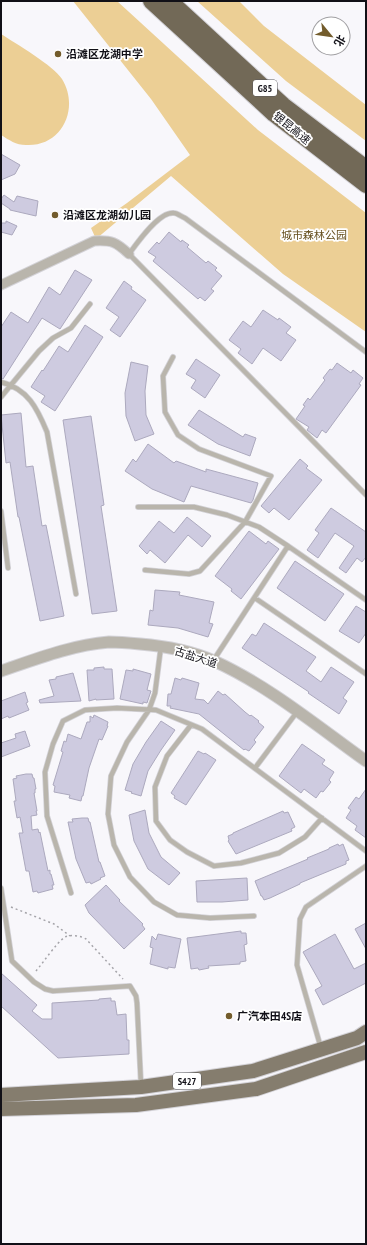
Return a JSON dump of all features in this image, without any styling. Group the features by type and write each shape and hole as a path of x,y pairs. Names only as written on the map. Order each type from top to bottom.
{"highway":[{"name":"银昆高速","path":"151,1 274,114 366,185"},
{"name":"银昆高速","path":"170,1 283,104 366,168"}],"main road":[{"name":"S427","path":"1,1094 141,1087 253,1071 357,1038 366,1032"},
{"name":"S427","path":"1,1110 136,1106 256,1089 366,1052"}],"street":[{"path":"1,285 94,241 106,240 117,243 129,254"},
{"name":"古盐大道","path":"1,671 42,657 82,646 110,642 162,646 213,661 257,683 366,761"}],"lane":[{"path":"366,352 185,218 174,213 166,214 157,220 129,254 366,495"},
{"path":"1,398 39,351 53,338 71,328 90,304"},
{"path":"145,570 189,574 200,571 245,522 271,476 199,449 178,435 165,412 163,376 173,357"},
{"path":"1,382 11,385 25,394 39,412 47,432 76,594"},
{"path":"138,507 194,507 227,515 259,527 366,600"},
{"path":"1,511 8,568"},
{"path":"213,661 288,546"},
{"path":"255,598 366,674"},
{"path":"162,646 155,693 149,710 127,742 112,776 108,814 114,845 130,877 154,902 177,915 210,918 254,916"},
{"path":"71,894 48,816 45,772 53,744 63,721 85,710 117,708 156,710 202,730 256,768 366,851"},
{"path":"256,768 297,711"},
{"path":"191,725 167,756 155,787 156,821 170,840 181,848 214,866 241,863 279,853 305,837 322,818"},
{"path":"321,1050 297,965 300,919 306,907 366,866"},
{"path":"1,888 12,960 34,982 45,989 53,991 130,986 138,1003 141,1087"}],"path":[{"path":"3,904 54,924 70,936"},
{"path":"36,971 63,938 80,936 86,939 130,986"}],"green space":[{"name":"城市森林公园","path":"73,1 117,1 258,130 366,213 366,332 283,274 171,176 96,239 91,228 127,203 190,155 151,99"},
{"path":"197,1 239,1 264,26 366,105 366,141 286,81"},
{"path":"1,34 51,68 62,79 67,90 69,102 68,113 64,124 58,133 49,140 39,144 19,144 1,135"}],"building":[{"path":"1,154 20,165 15,174 1,180"},
{"path":"4,195 14,202 17,196 38,201 36,216 10,210 1,203 1,199"},
{"path":"6,221 17,226 12,235 1,232 1,223 6,223"},
{"path":"169,232 181,242 182,240 189,245 187,247 206,263 208,261 217,268 215,270 222,276 211,289 214,291 205,301 200,297 198,299 153,261 156,257 148,252 157,242 159,244"},
{"path":"75,270 92,280 60,329 42,318 3,379 1,378 1,327 11,312 28,323 49,287 60,295"},
{"path":"124,281 132,287 131,289 146,300 120,337 110,330 119,317 106,308"},
{"path":"263,310 278,320 279,318 291,327 286,333 296,340 281,361 263,348 252,364 238,353 241,349 229,340 243,321 251,327"},
{"path":"85,325 103,337 55,411 41,402 45,396 31,387 59,346 68,352"},
{"path":"196,359 220,375 205,398 191,388 196,380 186,374"},
{"path":"131,362 148,366 145,391 146,415 154,434 135,441 126,416 125,393"},
{"path":"337,363 351,373 353,370 363,378 359,384 361,385 326,433 322,430 317,438 307,430 309,427 296,419 305,406 303,405 308,398 310,400 325,380 323,378"},
{"path":"199,410 243,437 245,434 256,438 250,456 218,444 188,425"},
{"path":"21,413 26,467 33,466 42,526 46,525 64,616 40,621 18,517 10,462 6,463 1,415"},
{"path":"91,416 104,505 101,506 117,611 92,614 63,420"},
{"path":"148,444 174,463 176,461 206,472 206,469 258,483 253,500 251,503 191,486 184,502 152,489 125,471 133,459 136,462"},
{"path":"300,459 308,466 306,468 322,480 289,520 274,508 269,513 261,506"},
{"path":"331,508 366,532 366,557 362,562 357,558 346,573 339,568 354,546 335,533 318,558 307,550 319,533 315,530"},
{"path":"187,517 211,536 202,547 188,535 165,563 150,550 147,554 139,546 159,521 174,533"},
{"path":"249,531 266,544 268,541 279,549 241,599 231,591 232,589 215,576"},
{"path":"295,561 344,594 325,621 277,588"},
{"path":"155,590 180,592 179,595 214,602 209,623 213,624 208,637 178,628 148,625 150,610 153,611"},
{"path":"356,606 366,612 366,633 359,643 339,631"},
{"path":"264,623 316,657 306,671 321,682 331,667 354,682 343,698 347,701 339,714 308,693 309,692 242,648 252,634 256,636"},
{"path":"104,667 104,669 112,669 114,699 96,699 89,701 87,670 94,670 94,668"},
{"path":"133,669 151,674 147,690 151,691 147,703 143,702 143,704 120,699 126,670 133,671"},
{"path":"73,673 81,701 40,703 39,700 54,696 49,680"},
{"path":"175,678 181,680 182,678 199,683 195,699 204,700 208,704 218,691 223,695 225,694 250,716 251,715 259,721 258,722 264,727 254,740 256,742 249,751 244,750 199,714 170,708 171,706 167,706 168,694 171,694"},
{"path":"25,692 28,702 26,703 29,710 9,718 8,716 1,719 1,701"},
{"path":"94,715 108,722 108,726 102,740 99,739 89,768 81,801 69,798 70,795 54,792 55,786 53,785 63,752 61,751 68,734 81,739 87,722 90,722 90,716 93,718"},
{"path":"161,721 175,730 148,771 141,796 131,793 132,792 125,790 133,764"},
{"path":"25,731 30,746 1,757 1,743 16,738 15,734"},
{"path":"302,744 325,760 322,764 334,772 329,780 331,782 316,798 304,789 301,793 279,776"},
{"path":"198,751 204,754 205,753 216,760 186,805 174,798 175,796 171,793"},
{"path":"32,774 36,789 34,793 37,815 31,816 32,830 38,829 39,833 40,832 48,871 50,870 54,885 52,885 53,889 38,893 37,891 33,892 29,871 26,871 19,833 23,833 20,817 17,818 14,801 16,801 13,779 17,778 16,776"},
{"path":"366,789 366,838 355,830 357,826 346,818 351,810 348,808 356,797 359,799"},
{"path":"145,810 149,833 161,857 180,873 169,885 148,869 134,841 129,815"},
{"path":"283,811 284,813 288,812 295,827 291,829 292,831 236,854 228,841 228,836"},
{"path":"88,818 90,822 99,862 105,876 91,884 90,882 86,883 76,859 68,822 73,822 72,819"},
{"path":"338,844 339,846 343,844 349,860 346,861 346,864 300,883 270,898 264,900 261,896 255,881 308,859 307,858"},
{"path":"247,878 248,900 197,902 196,881"},
{"path":"106,885 120,900 119,901 143,924 142,925 145,929 124,949 89,913 85,905"},
{"path":"366,923 366,949 355,929"},
{"path":"241,931 241,933 246,933 247,944 244,945 246,961 240,962 240,964 208,966 209,968 199,970 198,968 191,969 187,938"},
{"path":"158,934 181,939 175,968 168,967 168,969 150,964 153,948 150,947 152,936 156,940"},
{"path":"335,934 354,969 366,963 366,983 323,1005 315,990 322,986 303,952"},
{"path":"1,973 37,1005 32,1011 42,1019 52,1019 52,1003 111,998 111,1001 115,1001 117,1015 126,1014 129,1054 58,1058 1,1006"}],"place":[{"name":"沿滩区龙湖中学","path":"58,54"},
{"name":"沿滩区龙湖幼儿园","path":"55,215"},
{"name":"广汽本田4S店","path":"229,1016"}]}
